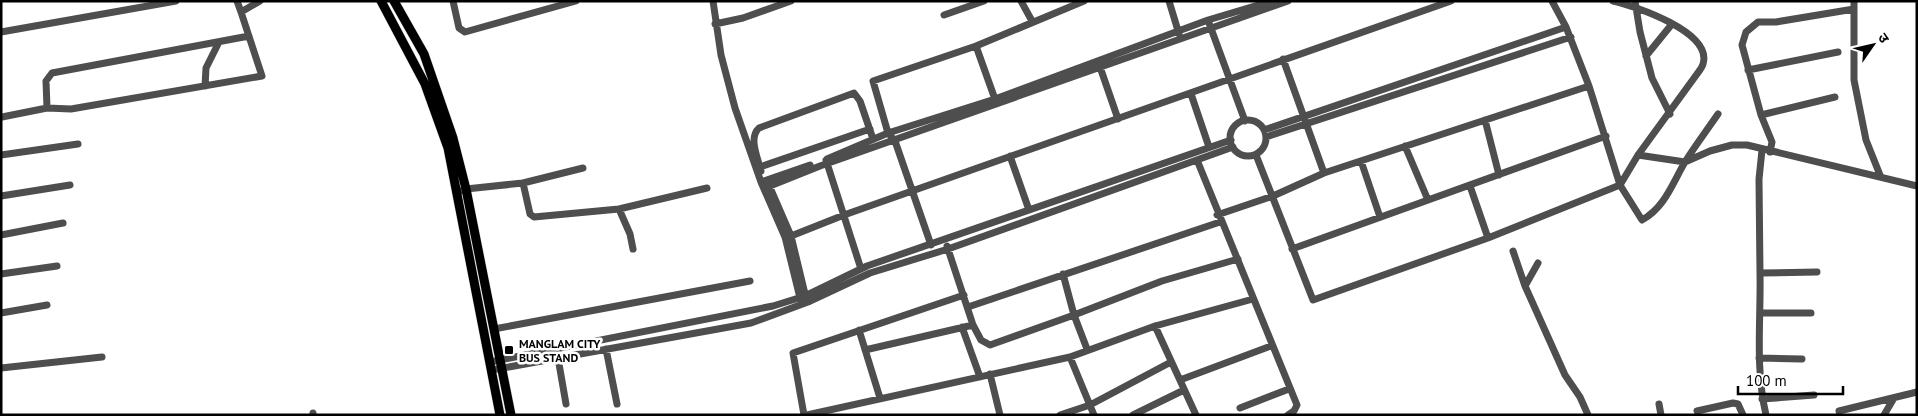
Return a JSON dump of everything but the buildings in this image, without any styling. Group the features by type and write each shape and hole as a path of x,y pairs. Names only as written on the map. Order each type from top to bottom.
{"main road":[{"path":"381,1 424,84 462,190 511,415"},
{"path":"396,2 424,54 453,138 500,415"}],"street":[{"path":"1,32 176,1"},
{"path":"2,117 47,108 71,109 262,76 237,1"},
{"path":"241,12 260,1"},
{"path":"453,1 459,28 465,32 576,1"},
{"path":"713,1 715,24 735,108 785,237 803,300"},
{"path":"715,24 743,18 791,1"},
{"path":"944,15 984,1"},
{"path":"1021,1 1032,21"},
{"path":"931,245 895,141 888,133 873,82 976,46 1032,21 1084,1"},
{"path":"1169,1 1179,35"},
{"path":"765,183 826,161 895,141 996,101 1272,1"},
{"path":"1210,24 1288,1"},
{"path":"791,236 844,215 1230,81 1283,60 1451,1"},
{"path":"1552,1 1571,37 1606,136 1620,185 1642,220 1663,202 1685,162 1718,114"},
{"path":"1256,155 1313,300 1488,238 1620,185 1638,155 1670,114 1697,74 1704,58 1701,50 1690,35 1636,4 1613,1"},
{"path":"1636,4 1640,32 1652,78 1670,114"},
{"path":"1770,152 1772,142 1761,115 1742,45 1746,32 1758,22 1776,22 1854,5 1854,80 1866,140 1880,176"},
{"path":"1210,24 1245,121"},
{"path":"1646,56 1672,24"},
{"path":"1265,134 1566,27"},
{"path":"826,161 888,133 996,101 1100,67 1179,35"},
{"path":"47,108 46,81 52,73 249,36"},
{"path":"1305,120 1571,37"},
{"path":"206,86 206,68 218,42"},
{"path":"976,46 996,101"},
{"path":"1748,70 1838,52"},
{"path":"1283,60 1324,173"},
{"path":"1100,67 1118,119"},
{"path":"968,307 1219,218 1324,173 1589,86"},
{"path":"803,300 791,236 765,183 753,138 754,132 758,128 854,93 860,101 873,139"},
{"path":"1191,94 1209,147"},
{"path":"1761,115 1835,96"},
{"path":"1485,120 1499,175"},
{"path":"1245,121 1256,122 1265,134 1264,148 1256,155 1243,155 1232,143 1234,127 1245,121"},
{"path":"760,167 870,129"},
{"path":"1292,249 1606,136"},
{"path":"501,365 803,300 861,269 1209,147 1232,143"},
{"path":"491,366 558,358 752,322 870,273 948,249 1197,160 1232,143"},
{"path":"1,154 78,144"},
{"path":"1638,155 1685,162 1710,151 1732,145 1747,145 1917,186"},
{"path":"1405,146 1428,200"},
{"path":"1762,150 1759,179 1761,313 1759,358 1762,399 1766,415"},
{"path":"1010,156 1029,210"},
{"path":"1197,160 1271,346 1297,405 1294,411 1288,415"},
{"path":"826,161 861,269"},
{"path":"1361,161 1380,216"},
{"path":"462,190 523,183 583,168"},
{"path":"523,183 530,214 534,217 619,209 707,188"},
{"path":"1,196 70,185"},
{"path":"1470,186 1488,238"},
{"path":"619,209 630,234 633,249"},
{"path":"1,235 63,223"},
{"path":"944,239 973,325 982,340 990,345 1162,281 1238,259"},
{"path":"1513,251 1525,286 1565,375 1580,396 1588,415"},
{"path":"1525,286 1538,263"},
{"path":"1,274 56,266"},
{"path":"1760,273 1817,272"},
{"path":"1063,274 1074,315 1087,349"},
{"path":"494,330 750,282"},
{"path":"964,295 793,353 805,415 1070,356 1155,326 1253,300"},
{"path":"1,313 47,305"},
{"path":"1761,313 1811,313"},
{"path":"865,350 973,325"},
{"path":"1155,326 1196,415"},
{"path":"962,327 980,377"},
{"path":"859,330 880,398"},
{"path":"1180,380 1271,346"},
{"path":"606,349 617,404"},
{"path":"1070,356 1094,415"},
{"path":"1,368 102,357"},
{"path":"558,358 566,404"},
{"path":"1759,358 1802,359"},
{"path":"1060,415 1090,405 1172,362"},
{"path":"990,374 1000,415"},
{"path":"1240,408 1290,389"},
{"path":"1133,415 1184,390"},
{"path":"1840,415 1839,411 1917,392"},
{"path":"1762,399 1814,395"},
{"path":"1884,415 1894,398"},
{"path":"1698,411 1732,403 1738,404 1743,415"},
{"path":"1659,404 1661,415"}],"place":[{"name":"MANGLAM CITY BUS STAND","path":"509,350"}]}
